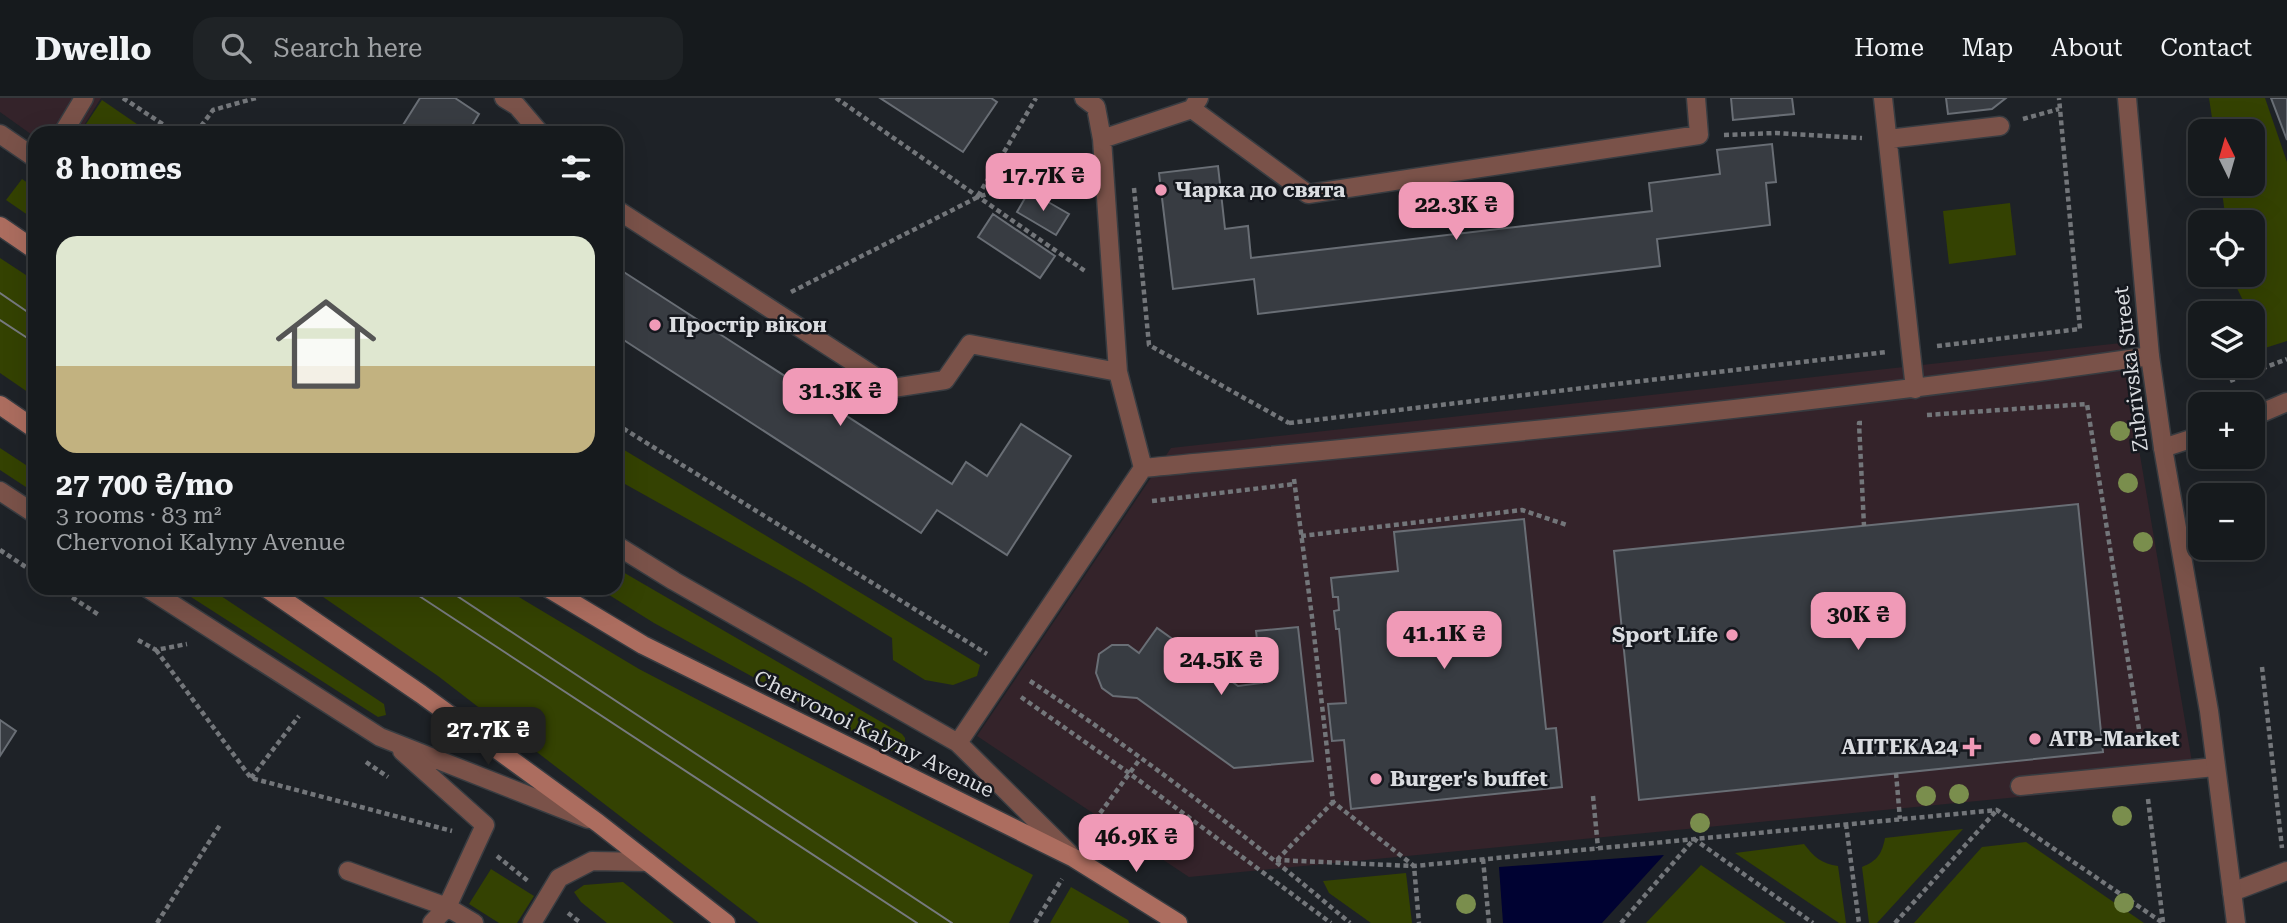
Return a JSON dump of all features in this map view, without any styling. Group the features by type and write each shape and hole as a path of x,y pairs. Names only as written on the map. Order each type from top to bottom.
{"main road":[{"path":"0,226 28,245"},
{"path":"0,405 28,424"},
{"path":"276,595 421,694 598,823 726,923"},
{"name":"Chervonoi Kalyny Avenue","path":"560,595 643,645 1074,858 1178,923"}],"street":[{"path":"67,126 84,98"},
{"path":"504,98 517,106 534,126"},
{"path":"958,743 1143,468 1118,372 1102,139 1097,107 1084,98"},
{"path":"1102,139 1195,103 1308,194 1699,135 1696,98"},
{"path":"1883,98 1915,389"},
{"name":"Zubrivska Street","path":"2127,98 2150,356 2163,449 2209,711 2236,923"},
{"path":"1888,139 2000,125"},
{"path":"0,134 28,153"},
{"path":"623,213 892,388 944,380 970,344 1118,372"},
{"path":"1143,468 1556,429 1915,389 2150,356"},
{"path":"2265,411 2287,402"},
{"path":"2163,449 2188,440"},
{"path":"0,491 28,509"},
{"path":"623,549 958,743 1074,858"},
{"path":"158,595 380,737 598,823"},
{"path":"391,741 485,825 447,908 432,923"},
{"path":"2020,786 2215,767"},
{"path":"532,923 559,878 592,861 648,862"},
{"path":"348,872 447,908 474,923"},
{"path":"2232,892 2286,872"}],"path":[{"path":"123,98 165,126"},
{"path":"201,126 213,110 256,98"},
{"path":"836,98 1052,248"},
{"path":"978,197 1036,98"},
{"path":"1134,187 1149,345 1289,422 2080,329 2059,98"},
{"path":"2000,125 2059,109"},
{"path":"1699,135 1776,133 1888,139"},
{"path":"766,305 978,197 1103,158"},
{"path":"2230,382 2287,359"},
{"path":"1917,416 2087,404 2146,775 2163,923"},
{"path":"1289,422 1290,434"},
{"path":"1859,423 1864,526"},
{"path":"623,428 985,653"},
{"path":"1293,472 1333,802 1414,866 1419,923"},
{"path":"1151,501 1295,484"},
{"path":"1301,536 1522,510 1567,525"},
{"path":"0,550 28,568"},
{"path":"69,595 99,615"},
{"path":"138,640 156,650 251,778 473,837 518,872"},
{"path":"156,650 188,643"},
{"path":"2262,667 2286,872"},
{"path":"1040,672 1033,683 1276,860 1350,923"},
{"path":"999,682 1129,773 1331,923"},
{"path":"289,708 311,723"},
{"path":"251,778 300,715"},
{"path":"1096,820 1140,759"},
{"path":"365,761 397,783"},
{"path":"1896,773 1900,819"},
{"path":"1593,796 1598,848"},
{"path":"1276,860 1333,802"},
{"path":"1276,860 1414,866 1997,810 2163,923"},
{"path":"1895,923 1997,810"},
{"path":"1846,824 1859,923"},
{"path":"157,923 220,825"},
{"path":"1621,923 1694,839"},
{"path":"1694,839 1813,923"},
{"path":"1483,859 1489,923"},
{"path":"1035,923 1061,881"}],"shaded area":[{"path":"0,98 101,98 83,126 28,126 28,132 0,112"},
{"path":"2121,343 2195,780 1189,877 977,736 1171,448"},
{"path":"1664,855 1602,923 1503,923 1499,867"}],"green space":[{"path":"2209,98 2265,98 2287,162 2287,341 2265,348 2265,301 2243,301 2236,287 2265,287 2265,210 2224,210 2223,196 2265,196 2265,119 2212,119"},
{"path":"102,100 140,126 85,126"},
{"path":"22,179 28,183 28,215 6,200"},
{"path":"2010,203 2016,255 1949,264 1943,211"},
{"path":"0,258 28,276 28,392 0,373"},
{"path":"0,448 28,466 28,488 0,470"},
{"path":"623,449 980,665 977,676 953,685 925,680 893,660 892,638 804,584 623,483"},
{"path":"623,572 902,734 905,746 900,750 889,751 654,623 609,595 623,595"},
{"path":"188,595 220,595 384,704 386,715 378,717"},
{"path":"320,595 516,595 639,669 1033,875 1009,923 759,923 438,676"},
{"path":"1963,829 1877,923 1869,923 1862,867 1878,856 1885,838"},
{"path":"2026,842 2144,923 1914,923 1982,847"},
{"path":"1804,844 1819,859 1838,866 1846,923 1839,923 1735,853"},
{"path":"1701,865 1786,923 1646,923"},
{"path":"491,869 534,896 517,923 499,923 469,904"},
{"path":"1406,873 1412,923 1371,923 1329,893 1323,881"},
{"path":"623,882 674,923 607,923 581,902 574,892 584,885"},
{"path":"1071,887 1128,920 1129,923 1050,923"}],"building":[{"path":"420,98 455,98 479,114 472,126 402,126"},
{"path":"880,98 991,98 997,102 963,152"},
{"path":"1731,98 1792,98 1794,114 1733,120"},
{"path":"1946,98 2006,98 1992,109 1948,114"},
{"path":"2271,98 2287,98 2287,140"},
{"path":"1772,144 1776,182 1766,183 1770,225 1657,239 1660,266 1258,314 1254,279 1173,289 1159,173 1218,166 1225,229 1248,226 1251,258 1652,211 1649,183 1720,174 1717,150"},
{"path":"1029,191 1069,214 1056,235 1017,212"},
{"path":"993,214 1055,256 1040,278 978,237"},
{"path":"623,272 952,484 966,462 987,476 1021,424 1071,456 1007,555 937,510 921,533 623,340"},
{"path":"2078,504 2103,752 1639,800 1614,551"},
{"path":"1524,519 1546,729 1556,728 1562,787 1351,809 1344,740 1332,741 1328,704 1346,703 1339,629 1336,629 1334,611 1339,610 1338,597 1333,597 1331,578 1398,571 1394,532"},
{"path":"1298,627 1313,761 1234,768 1137,698 1113,696 1102,688 1096,673 1099,654 1112,645 1128,645 1139,653 1157,628 1238,686 1262,683 1256,631"},
{"path":"0,720 16,731 0,756"}],"tram line":[{"path":"0,293 28,312"},
{"path":"0,320 28,338"},
{"path":"418,595 917,923"},
{"path":"456,595 952,923"}],"place":[{"name":"Чарка до свята","path":"1161,190"},
{"name":"Простір вікон","path":"655,325"},
{"name":"Sport Life","path":"1732,635"},
{"name":"ATB-Market","path":"2035,739"},
{"name":"АПТЕКА24","path":"1972,747"},
{"name":"Burger's buffet","path":"1376,779"}]}
